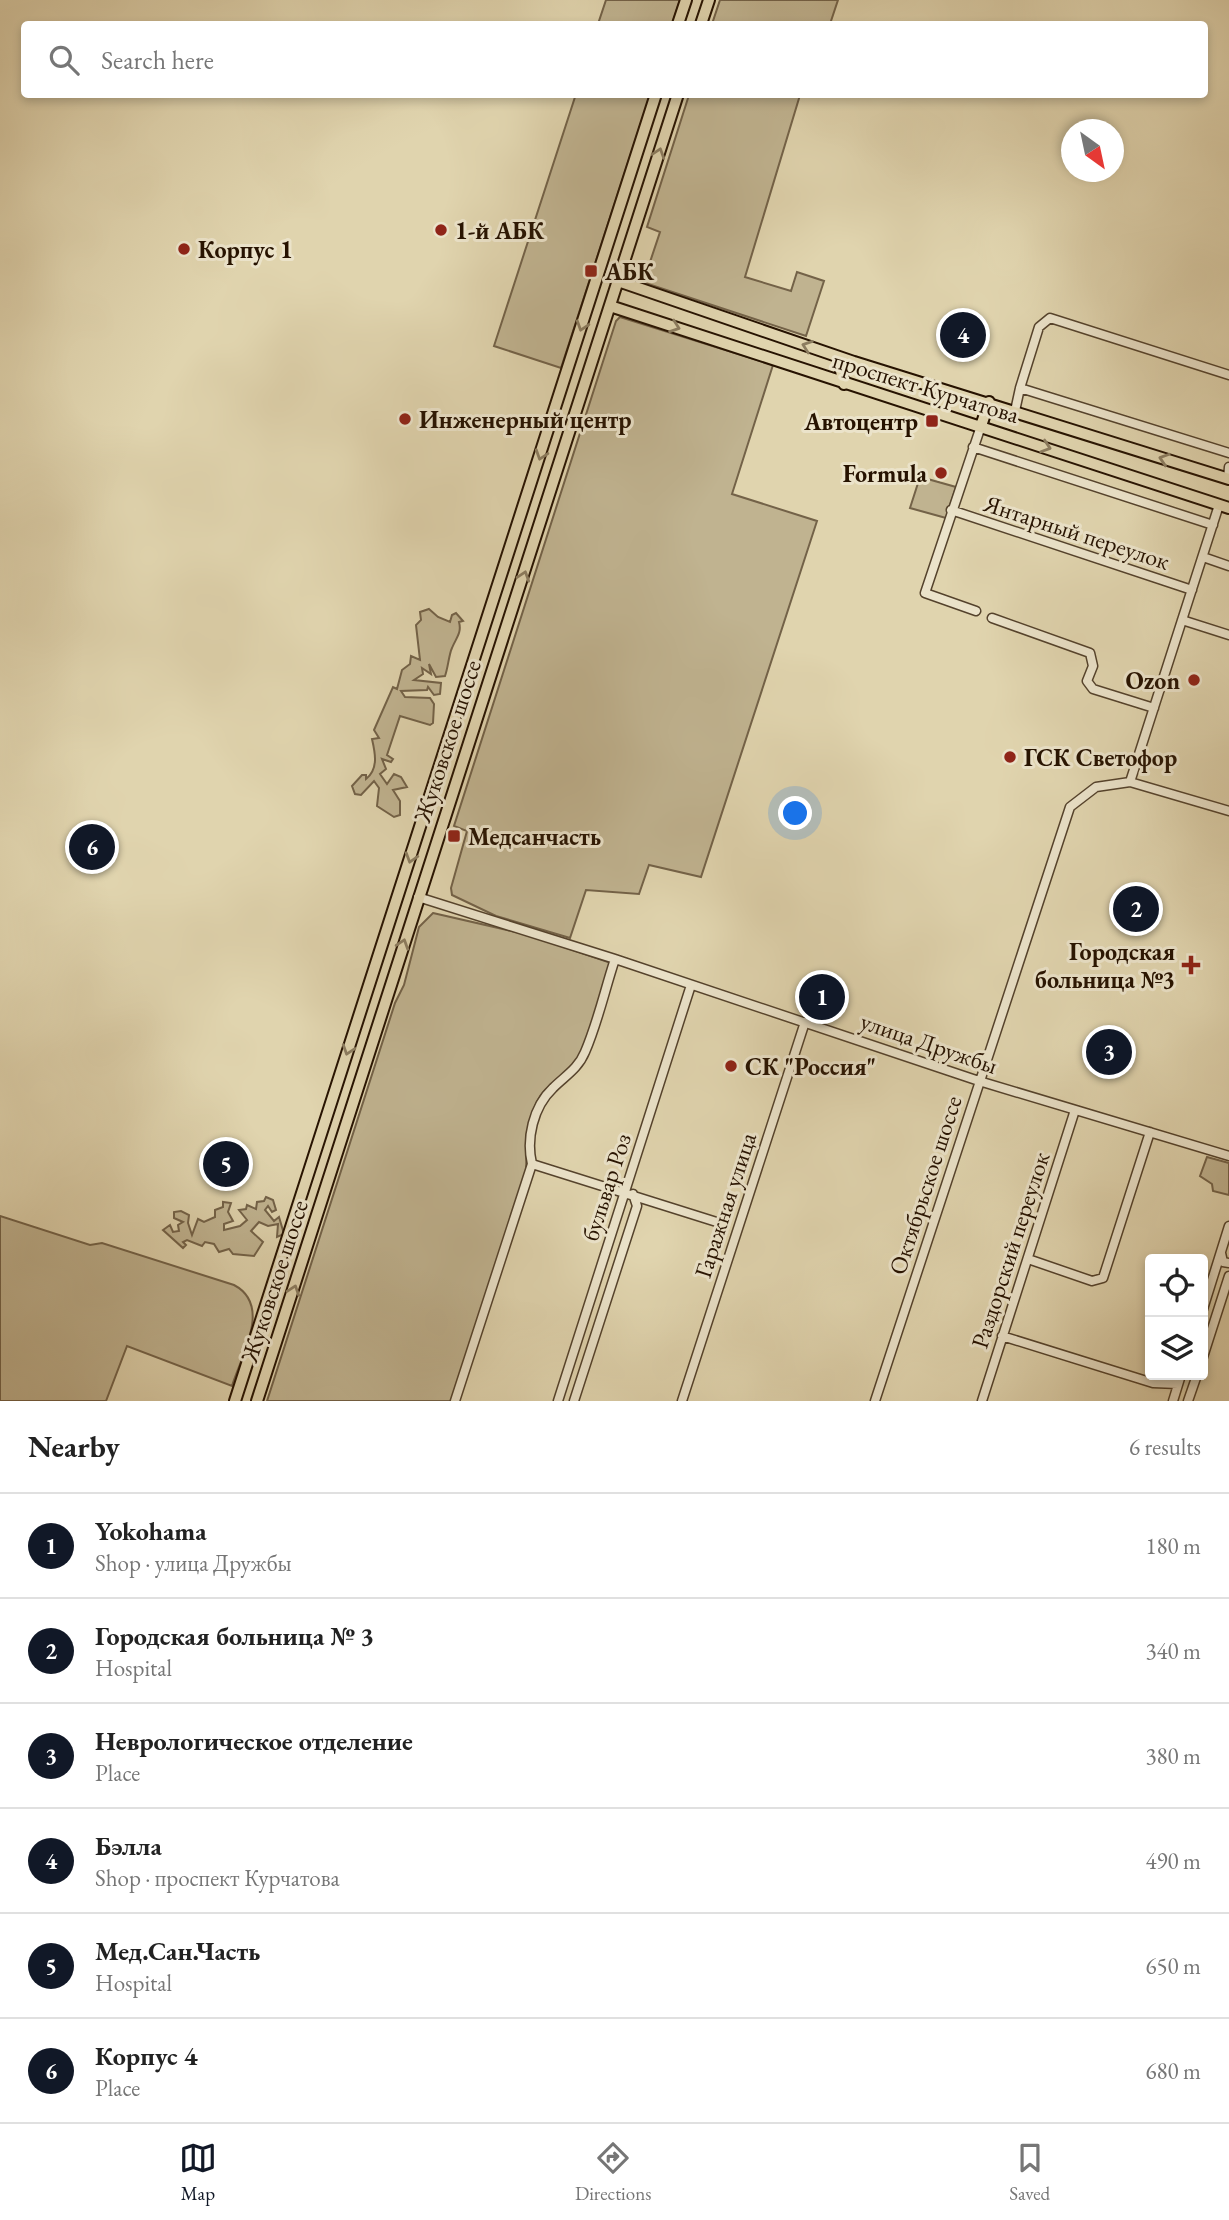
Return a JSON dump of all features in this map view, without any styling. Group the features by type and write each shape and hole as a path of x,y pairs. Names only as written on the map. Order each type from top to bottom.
{"main road":[{"path":"679,21 686,0"},
{"path":"702,21 709,0"},
{"name":"Жуковское шоссе","path":"235,1401 655,98"},
{"name":"Жуковское шоссе","path":"257,1401 677,98"},
{"path":"628,180 636,177 643,179 648,185"},
{"name":"проспект Курчатова","path":"618,281 854,362 989,402 1228,479"},
{"name":"проспект Курчатова","path":"610,306 1224,506"},
{"path":"844,384 841,371 854,362"},
{"path":"569,366 573,376 588,375"},
{"path":"981,426 989,402"},
{"path":"489,607 498,617 511,615"},
{"path":"430,793 446,794 451,800"},
{"path":"369,985 374,991 388,991"}],"street":[{"path":"1015,411 1039,327 1050,318 1229,375"},
{"path":"1020,388 1229,453"},
{"path":"976,611 925,593 981,426"},
{"path":"973,447 1213,525"},
{"path":"1228,479 1229,467"},
{"path":"1130,782 1213,525 1224,506"},
{"name":"Янтарный переулок","path":"951,510 1192,590"},
{"path":"1203,557 1229,566"},
{"path":"992,618 1090,653 1093,666 1087,681 1093,689 1154,708"},
{"path":"1182,620 1229,635"},
{"name":"Октябрьское шоссе","path":"875,1401 1070,807 1096,787 1130,782 1229,811"},
{"name":"улица Дружбы","path":"418,897 615,959 979,1082 1229,1156"},
{"path":"455,1401 532,1164 528,1147 542,1102 553,1088 569,1077 584,1054 615,959"},
{"name":"бульвар Роз","path":"558,1401 628,1193 691,985"},
{"name":"Гаражная улица","path":"682,1401 805,1022"},
{"name":"Раздорский переулок","path":"982,1401 1075,1110"},
{"path":"1028,1259 1092,1281 1103,1278 1150,1132"},
{"path":"532,1164 723,1224"},
{"path":"573,1401 637,1206 628,1193"},
{"path":"1208,1293 1229,1226"},
{"path":"1221,1253 1223,1262 1229,1263"},
{"path":"1208,1341 1229,1276"},
{"path":"1002,1336 1153,1383 1178,1384"},
{"path":"1173,1401 1179,1380"},
{"path":"1188,1401 1195,1380"}],"shaded area":[{"path":"606,0 680,0 673,21 599,21"},
{"path":"720,0 838,0 831,21 713,21"},
{"path":"575,98 649,98 561,368 494,346"},
{"path":"688,98 799,98 745,277 791,291 797,272 824,281 806,336 639,281 633,276 634,264 648,268 660,232 647,227"},
{"path":"620,317 773,365 732,494 817,521 701,877 649,865 639,894 586,890 570,938 496,916 452,895 451,888 467,831 454,826 616,321"},
{"path":"924,478 956,487 946,518 910,508 919,480"},
{"path":"429,609 450,622 452,615 456,613 463,621 459,622 459,632 445,676 436,677 429,664 431,674 422,668 423,674 414,680 441,683 440,694 434,695 428,687 427,690 401,691 405,697 430,698 434,704 433,723 430,725 400,716 387,755 393,759 391,762 382,759 386,769 380,774 387,784 394,774 401,777 407,787 393,790 400,801 400,815 394,817 377,806 379,788 374,781 361,795 355,794 352,786 362,775 366,775 366,779 373,770 375,760 372,739 379,738 374,730 393,687 397,689 402,670 410,664 411,656 420,660 416,625 421,620 420,612"},
{"path":"433,913 529,935 611,963 591,1030 575,1064 545,1090 534,1107 526,1154 526,1174 451,1401 267,1401 395,1003 404,985 419,927"},
{"path":"1207,1157 1229,1163 1229,1195 1213,1191 1212,1184 1200,1176"},
{"path":"266,1197 273,1200 276,1210 272,1212 268,1206 265,1210 274,1221 279,1217 284,1234 277,1237 278,1224 268,1226 259,1222 251,1231 263,1242 254,1256 233,1254 229,1249 219,1252 214,1244 205,1242 202,1246 187,1240 183,1242 186,1245 183,1248 163,1230 170,1225 173,1232 179,1231 178,1225 183,1222 174,1218 174,1212 181,1211 189,1215 188,1223 192,1235 198,1219 204,1222 215,1217 215,1210 223,1207 223,1202 231,1203 228,1212 233,1221 224,1224 224,1230 240,1226 247,1220 239,1210 246,1209 247,1205 256,1209 257,1202 264,1201"},
{"path":"0,1216 90,1245 102,1243 234,1285 245,1294 253,1317 247,1345 232,1386 127,1346 106,1401 0,1401"}],"place":[{"name":"1-й АБК","path":"441,230"},
{"name":"Корпус 1","path":"184,249"},
{"name":"АБК","path":"591,271"},
{"name":"Бэлла","path":"963,335"},
{"name":"Инженерный центр","path":"405,419"},
{"name":"Автоцентр","path":"932,421"},
{"name":"Formula","path":"941,473"},
{"name":"Ozon","path":"1194,680"},
{"name":"ГСК Светофор","path":"1010,757"},
{"name":"Медсанчасть","path":"454,836"},
{"name":"Корпус 4","path":"92,847"},
{"name":"Городская больница № 3","path":"1136,909"},
{"name":"Городская больница №3","path":"1191,965"},
{"name":"Yokohama","path":"822,997"},
{"name":"Неврологическое отделение","path":"1109,1052"},
{"name":"СК \"Россия\"","path":"731,1066"},
{"name":"Мед.Сан.Часть","path":"226,1164"}]}
